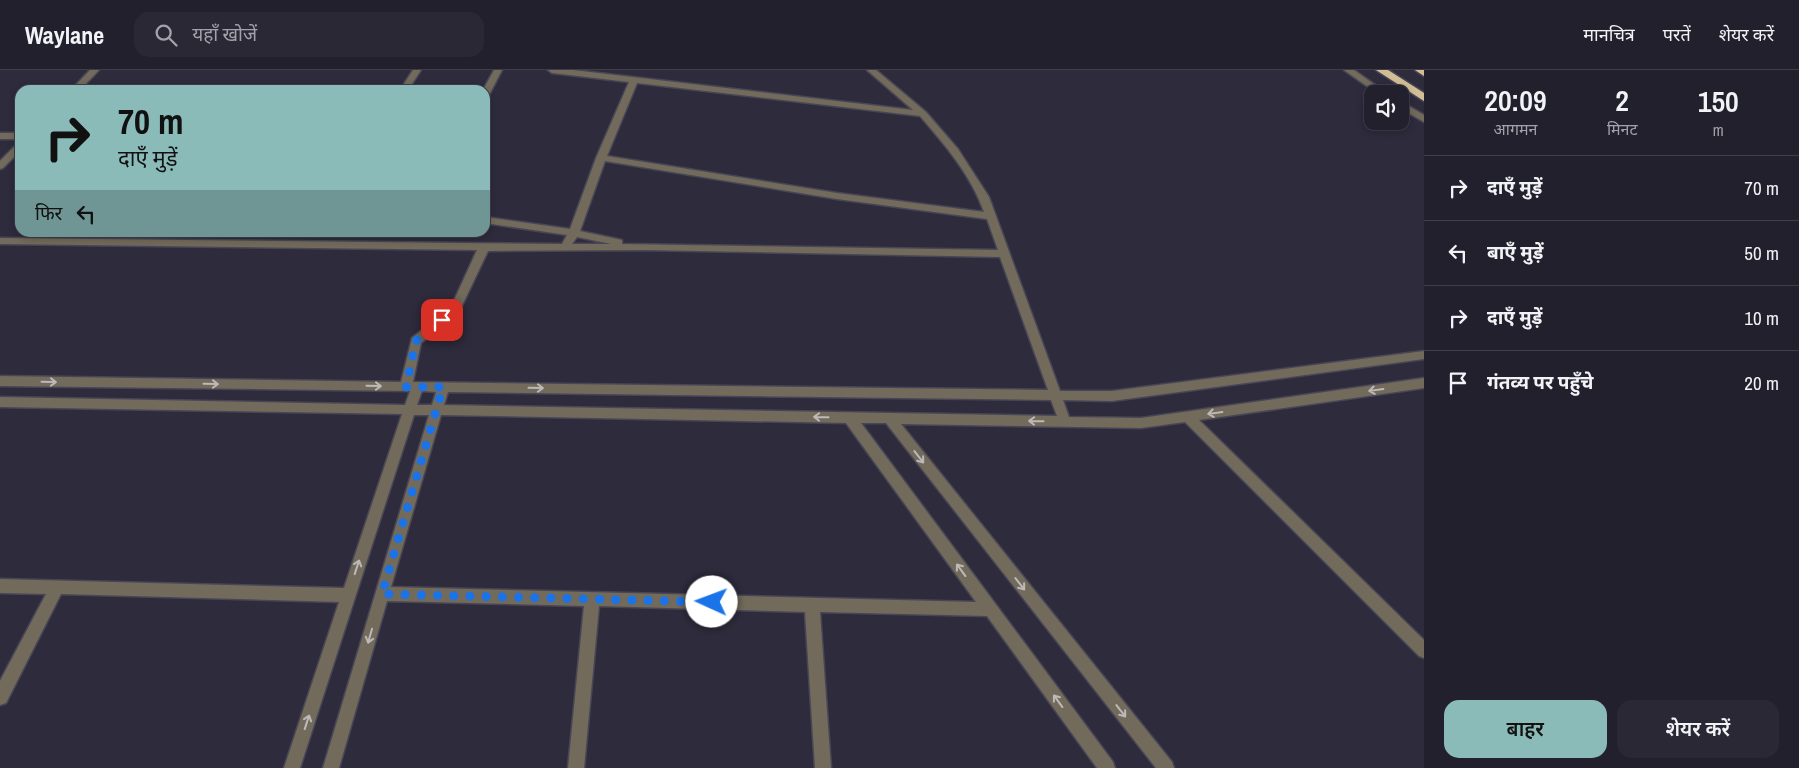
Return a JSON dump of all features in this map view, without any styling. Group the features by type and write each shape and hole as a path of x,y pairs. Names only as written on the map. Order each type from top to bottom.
{"highway":[{"path":"1381,70 1424,98"},
{"path":"1420,70 1424,73"}],"street":[{"path":"80,85 95,70"},
{"path":"407,85 417,70"},
{"path":"490,85 498,70"},
{"path":"552,70 923,114"},
{"path":"872,70 923,114 954,150 984,197 1066,422"},
{"path":"1348,70 1370,85"},
{"path":"565,248 574,233 601,158 634,80"},
{"path":"1409,110 1424,119"},
{"path":"0,136 15,136"},
{"path":"0,166 15,156"},
{"path":"601,158 837,196 991,216"},
{"path":"490,221 574,233 645,247"},
{"path":"0,241 565,248 645,247 1004,254"},
{"path":"292,768 409,410 416,341 455,309 484,247"},
{"path":"0,381 1112,396 1424,354"},
{"path":"0,402 1141,423 1424,384"},
{"path":"331,768 443,387"},
{"path":"1188,417 1424,651"},
{"path":"850,418 1107,768"},
{"path":"889,418 1166,768"},
{"path":"0,586 348,595"},
{"path":"0,697 57,587"},
{"path":"382,594 990,609"},
{"path":"576,768 592,598"},
{"path":"812,606 823,768"}],"route":[{"path":"442,320 416,341 406,387 443,387 382,594 712,602"}]}
